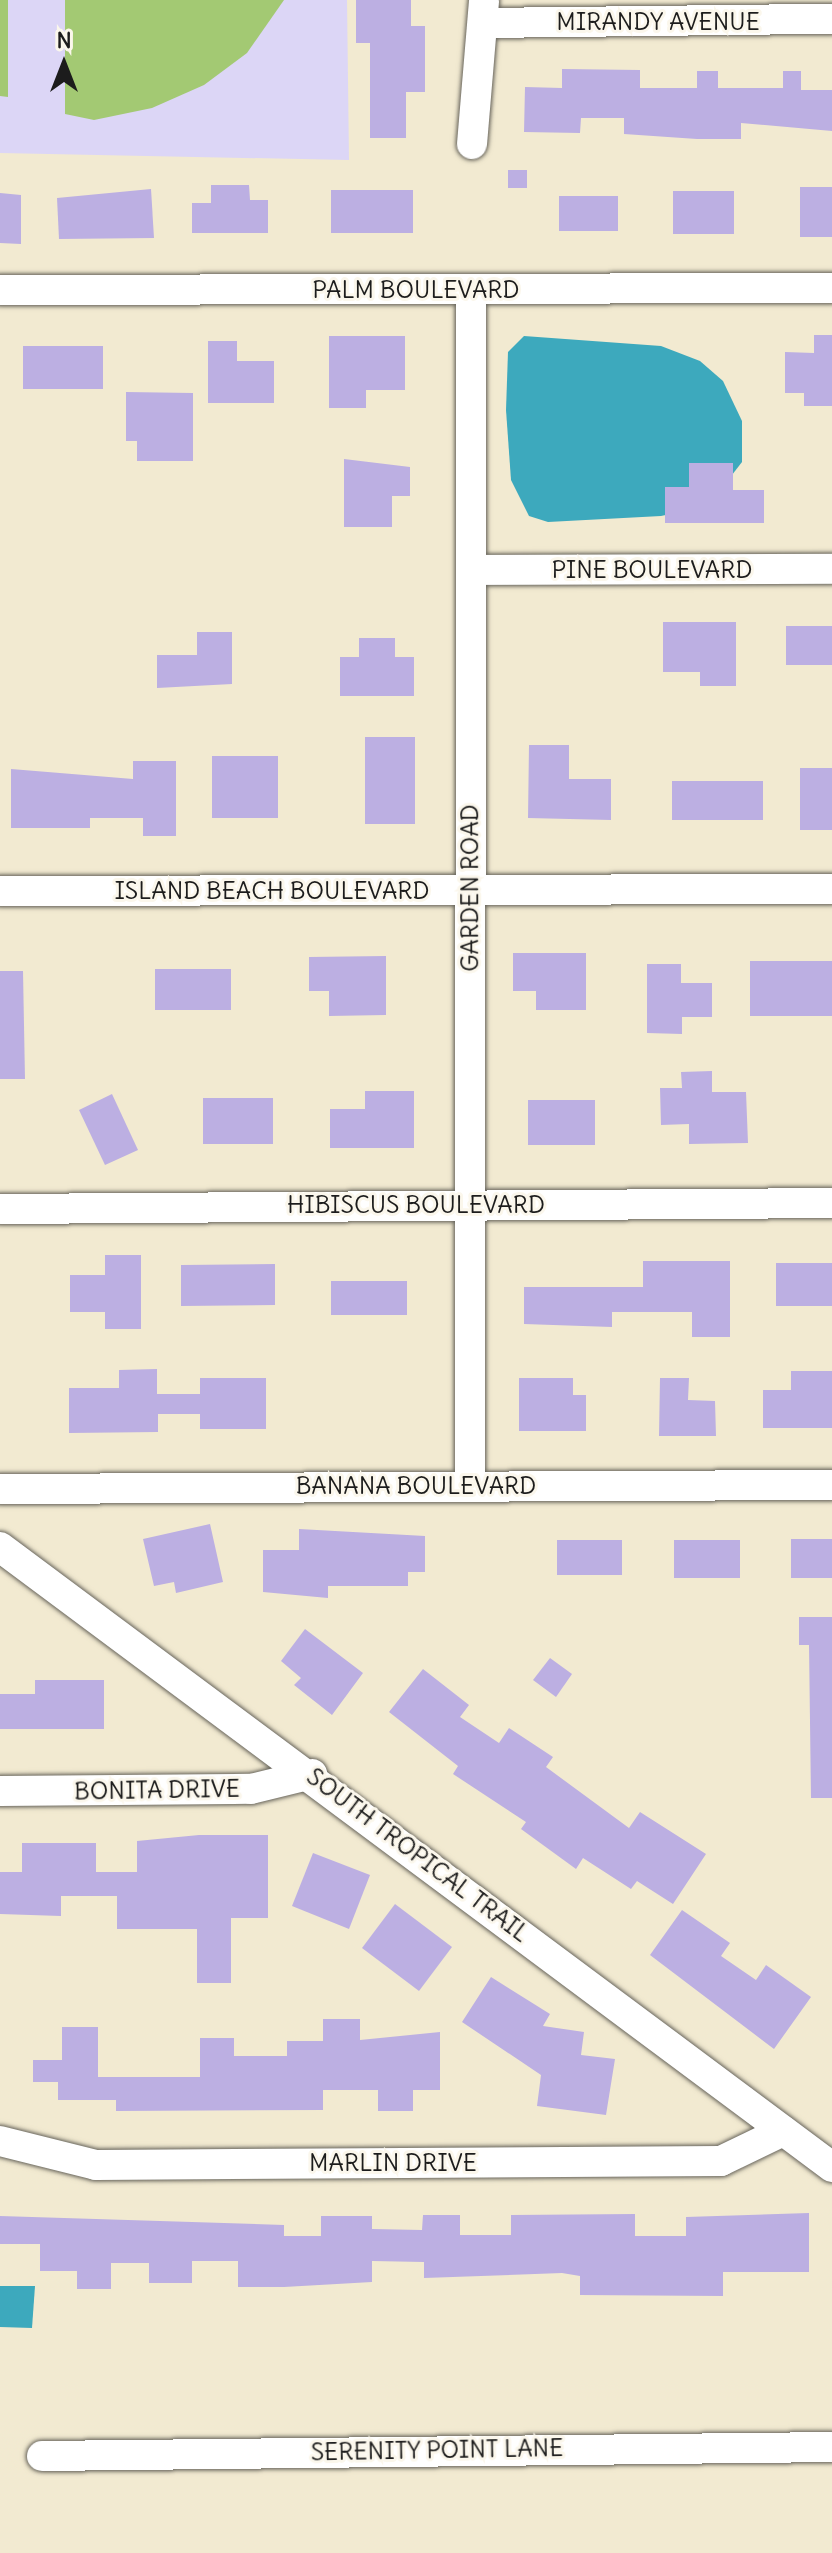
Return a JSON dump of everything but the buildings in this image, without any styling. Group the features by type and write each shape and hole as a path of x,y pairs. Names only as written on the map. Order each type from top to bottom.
{"street":[{"name":"MIRANDY AVENUE","path":"484,12 832,19"},
{"path":"472,144 484,12"},
{"name":"PALM BOULEVARD","path":"0,290 832,288"},
{"name":"GARDEN ROAD","path":"470,1485 471,290"},
{"name":"PINE BOULEVARD","path":"472,570 832,569"},
{"name":"ISLAND BEACH BOULEVARD","path":"0,891 832,889"},
{"name":"HIBISCUS BOULEVARD","path":"0,1209 832,1203"},
{"name":"BANANA BOULEVARD","path":"0,1489 832,1485"},
{"name":"SOUTH TROPICAL TRAIL","path":"0,1547 312,1774 832,2167"},
{"name":"BONITA DRIVE","path":"0,1791 251,1789 312,1774"},
{"name":"MARLIN DRIVE","path":"0,2141 96,2165 706,2161 783,2131"},
{"name":"SERENITY POINT LANE","path":"42,2456 832,2447"}],"shaded area":[{"path":"0,0 347,0 349,160 0,153"}],"green space":[{"path":"0,0 8,0 8,97 0,96"},
{"path":"65,0 284,0 247,53 204,85 152,108 94,120 65,114"}],"water":[{"path":"524,336 661,346 700,361 723,381 742,421 742,462 708,506 661,516 548,522 529,516 511,480 506,410 508,352"},
{"path":"0,2286 35,2286 32,2328 0,2327"}]}
